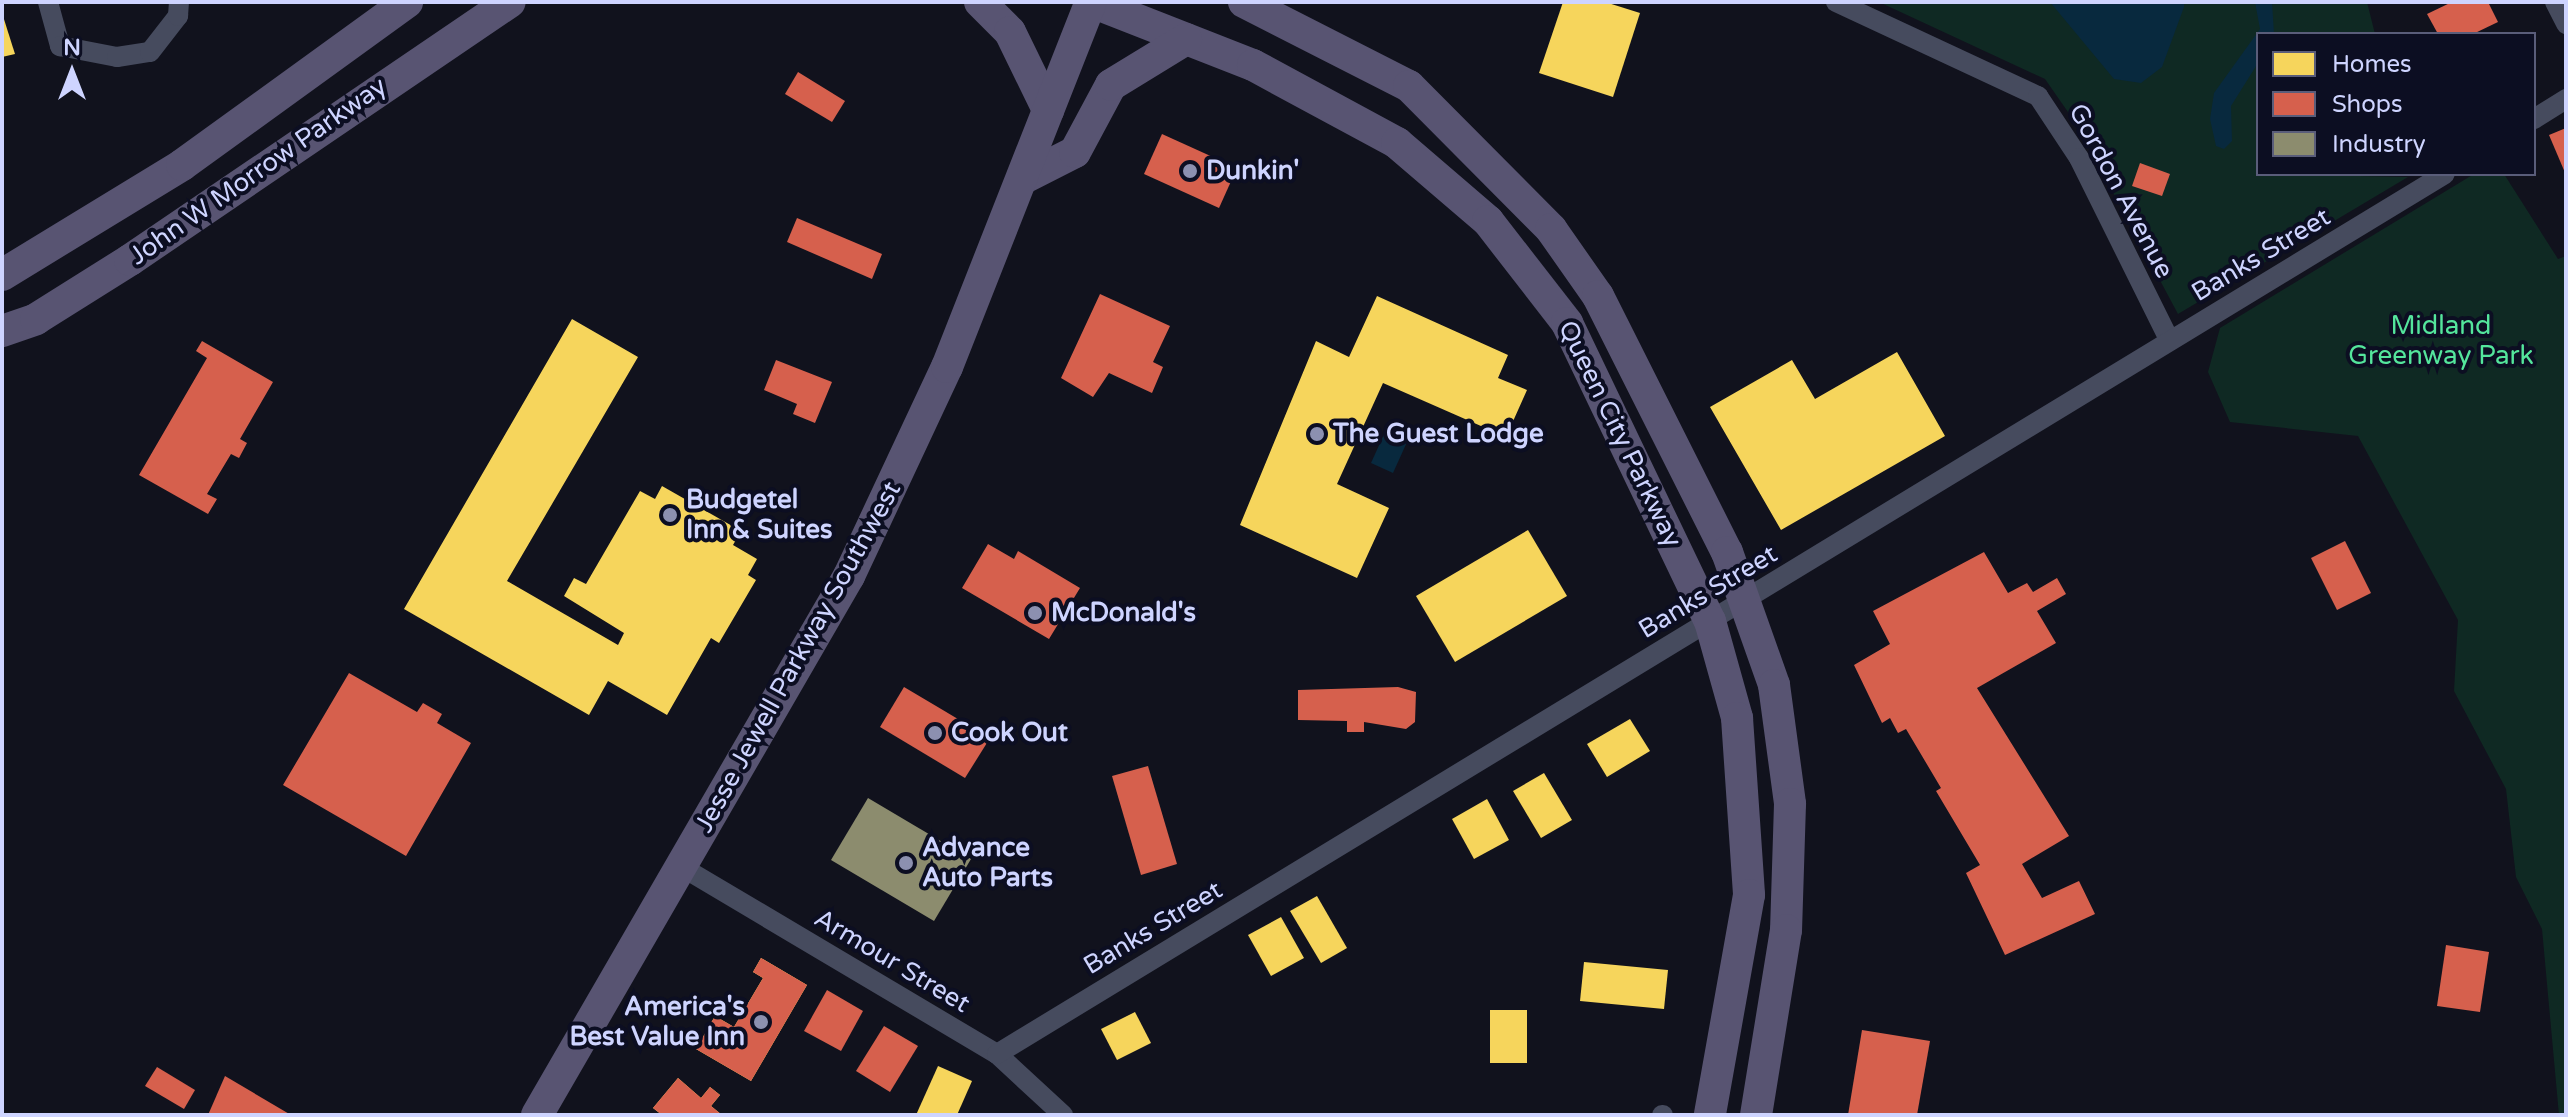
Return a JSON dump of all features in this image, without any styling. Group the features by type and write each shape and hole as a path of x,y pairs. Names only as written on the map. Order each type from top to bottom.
{"main road":[{"name":"John W Morrow Parkway","path":"2,275 195,157 407,2"},
{"name":"John W Morrow Parkway","path":"2,331 36,319 130,260 510,2"},
{"path":"980,2 1010,32 1048,110"},
{"name":"Jesse Jewell Parkway Southwest","path":"537,1115 849,576 947,367 1092,2"},
{"name":"Queen City Parkway","path":"1092,2 1186,39 1333,104 1397,143 1515,250 1567,323 1710,621 1737,718 1749,823 1746,929 1710,1115"},
{"name":"Queen City Parkway","path":"1244,2 1409,86 1551,229 1608,315 1747,598 1774,685 1791,844 1756,1115"},
{"path":"1022,179 1075,152 1111,85 1186,39"}],"street":[{"path":"48,2 60,46 117,57 150,52 178,16 179,2"},
{"name":"Gordon Avenue","path":"1836,2 2011,77 2038,96 2079,158 2170,341"},
{"path":"2555,2 2566,24"},
{"path":"2536,118 2566,99"},
{"name":"Banks Street","path":"997,1054 2442,176"},
{"name":"Armour Street","path":"682,867 997,1054 1063,1115"}],"green space":[{"path":"1879,2 2367,2 2374,32 2256,32 2256,176 2408,177 2178,314 2077,125 2045,79"},
{"name":"Midland Greenway Park","path":"2471,176 2505,176 2558,259 2566,256 2566,1115 2559,1115 2542,929 2516,877 2506,789 2454,691 2458,620 2358,436 2230,422 2208,372 2220,328"}],"water":[{"path":"2050,2 2184,2 2184,7 2162,67 2141,83 2114,79"},
{"path":"2255,2 2272,2 2274,32 2258,32 2260,29"},
{"path":"2256,35 2256,66 2231,106 2232,141 2224,149 2216,146 2210,119 2214,93"},
{"path":"1390,421 1412,431 1393,473 1371,463"}],"building: Homes":[{"path":"1563,2 1605,2 1640,13 1613,97 1539,73"},
{"path":"2,13 15,54 2,57"},
{"name":"The Guest Lodge","path":"1377,296 1508,355 1498,378 1527,390 1506,437 1383,383 1337,484 1389,508 1357,578 1240,525 1316,341 1349,357"},
{"name":"Budgetel Inn & Suites","path":"572,319 638,357 507,581 618,645 624,633 564,596 574,578 586,584 640,491 655,499 662,486 741,531 733,545 757,559 748,575 756,580 719,643 711,638 667,715 608,681 589,715 404,609"},
{"path":"1897,352 1945,436 1781,530 1710,407 1792,360 1815,399"},
{"path":"1528,530 1567,596 1455,662 1416,596"},
{"path":"1630,719 1650,751 1607,777 1587,744"},
{"path":"1544,773 1572,820 1541,838 1513,791"},
{"path":"1487,799 1509,840 1474,859 1452,819"},
{"path":"1317,896 1347,948 1321,963 1290,911"},
{"path":"1281,917 1304,958 1271,976 1248,935"},
{"name":"America's Best Value Inn","path":"761,958 807,985 751,1081 696,1049 715,1016 734,1027 763,978 753,972"},
{"path":"1584,962 1668,970 1664,1009 1580,1001"},
{"path":"1490,1010 1527,1010 1527,1063 1490,1063"},
{"path":"1135,1012 1151,1043 1117,1060 1101,1029"},
{"path":"938,1066 972,1081 957,1115 916,1115"},
{"name":"America's Best Value Inn","path":"678,1078 701,1098 710,1087 720,1095 711,1106 722,1115 662,1115 653,1108"}],"building: Shops":[{"path":"2452,2 2488,2 2498,22 2477,32 2437,32 2427,14"},
{"path":"798,72 845,101 832,122 785,94"},
{"path":"2566,128 2566,175 2549,135"},
{"name":"Dunkin'","path":"1162,134 1237,168 1219,208 1144,174"},
{"path":"2140,163 2170,174 2162,196 2132,186"},
{"path":"797,218 882,254 872,279 787,242"},
{"path":"1100,294 1170,326 1153,362 1163,367 1152,393 1109,373 1093,397 1061,378"},
{"path":"202,341 273,382 240,439 247,443 239,458 231,454 207,494 217,499 208,514 139,475 207,358 196,351"},
{"path":"776,360 832,382 815,423 793,414 797,404 764,390"},
{"path":"2345,541 2371,593 2337,610 2311,558"},
{"name":"McDonald's","path":"988,544 1014,559 1018,551 1080,588 1049,639 962,588"},
{"path":"1984,552 2008,593 2027,583 2033,592 2057,578 2066,594 2037,611 2056,643 1977,688 2069,836 2022,864 2042,898 2079,881 2095,914 2005,955 1966,873 1980,865 1936,791 1941,788 1906,729 1898,733 1890,718 1882,723 1854,665 1890,644 1873,611"},
{"path":"349,673 417,712 423,703 442,714 437,723 471,743 406,856 283,785"},
{"name":"Cook Out","path":"904,687 990,738 965,778 880,727"},
{"path":"1398,687 1416,692 1415,722 1406,729 1364,722 1364,732 1347,732 1347,721 1298,720 1298,690"},
{"path":"1148,766 1177,864 1141,875 1112,776"},
{"path":"2446,945 2489,952 2480,1012 2437,1006"},
{"name":"America's Best Value Inn","path":"761,958 807,985 751,1081 696,1049 715,1016 734,1027 763,978 753,972"},
{"path":"827,990 863,1011 841,1051 804,1031"},
{"path":"884,1026 918,1046 890,1092 856,1071"},
{"path":"1862,1030 1930,1041 1917,1115 1848,1115"},
{"path":"157,1067 195,1090 184,1109 145,1086"},
{"path":"225,1076 291,1115 208,1115"},
{"name":"America's Best Value Inn","path":"678,1078 701,1098 710,1087 720,1095 711,1106 722,1115 662,1115 653,1108"}],"building: Industry":[{"path":"868,798 971,859 934,921 831,860"}],"place":[{"name":"Dunkin'","path":"1190,171"},
{"name":"The Guest Lodge","path":"1317,434"},
{"name":"Budgetel Inn & Suites","path":"670,515"},
{"name":"McDonald's","path":"1035,613"},
{"name":"Cook Out","path":"935,733"},
{"name":"Advance Auto Parts","path":"906,863"},
{"name":"America's Best Value Inn","path":"761,1022"}]}
